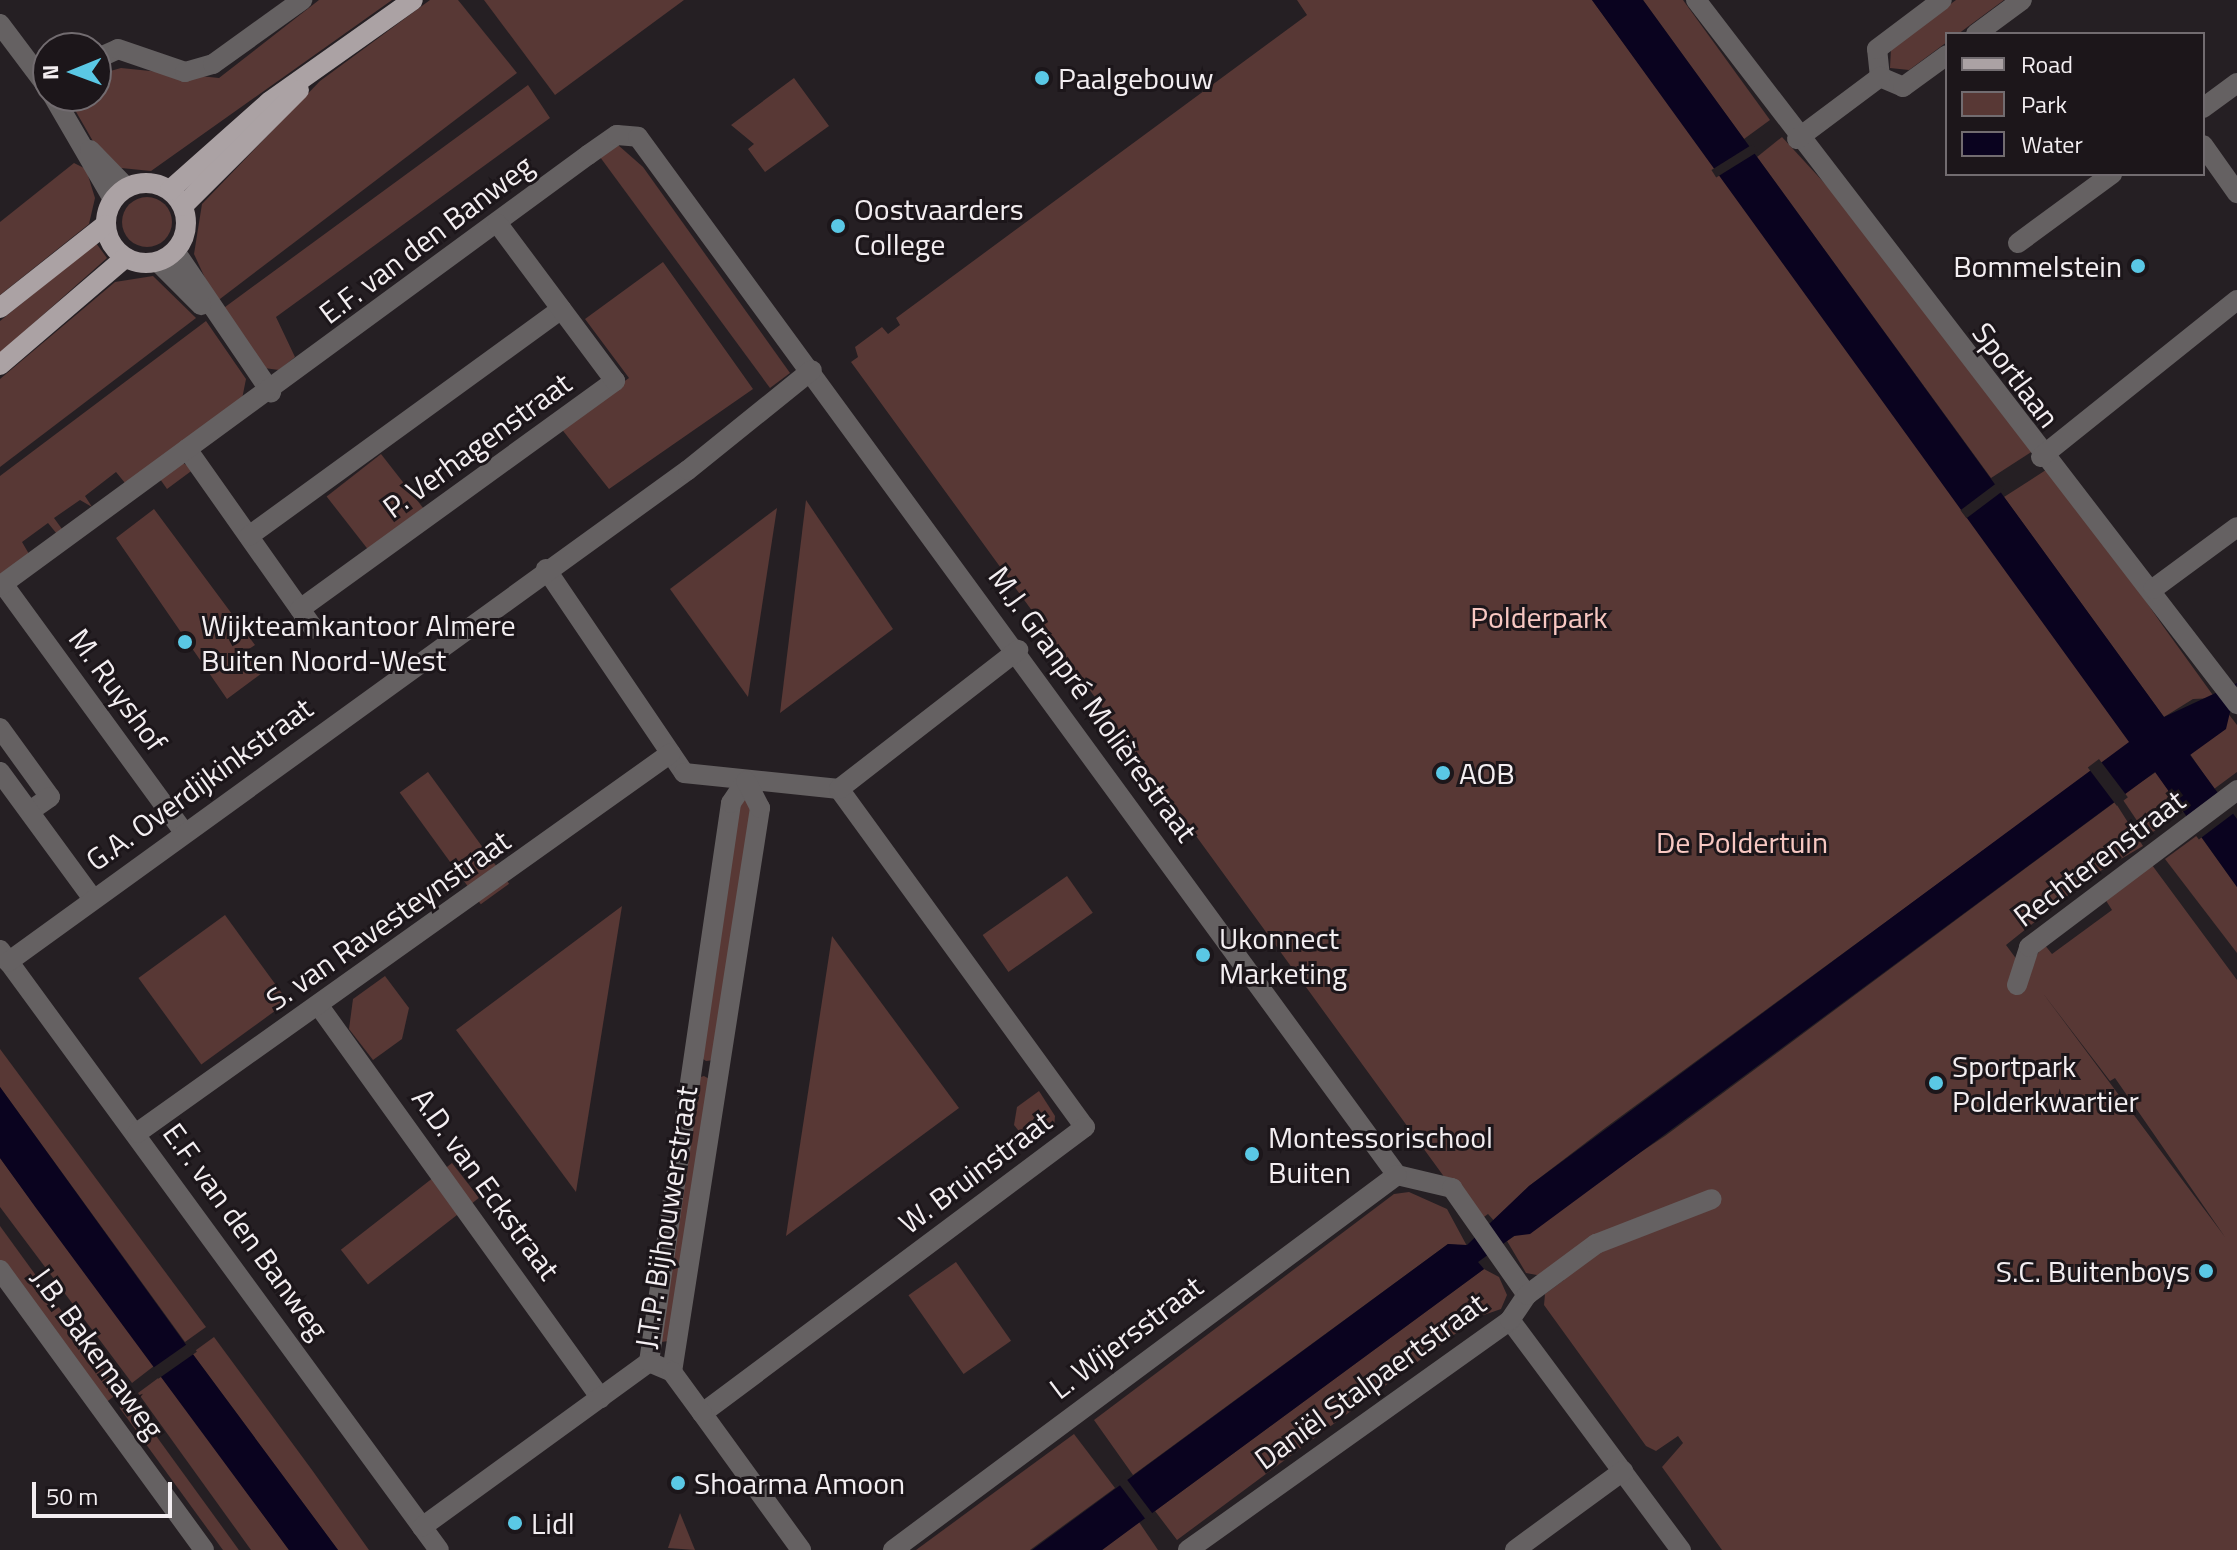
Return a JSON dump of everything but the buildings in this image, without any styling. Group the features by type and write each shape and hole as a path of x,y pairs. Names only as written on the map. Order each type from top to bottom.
{"main road":[{"path":"183,206 306,83 413,0"},
{"path":"170,190 269,102 306,83"},
{"path":"0,308 105,225 120,193 148,182 170,190 183,206 187,222 166,257 125,258 0,365"},
{"path":"105,225 125,258"}],"street":[{"path":"112,52 118,49 185,72 199,68 302,0"},
{"name":"Sportlaan","path":"1696,0 1797,139 2041,457 2153,589 2237,704"},
{"path":"1880,77 1877,49 1942,0"},
{"path":"1979,32 2022,0"},
{"path":"0,24 32,67"},
{"path":"1880,77 1903,87 1945,56"},
{"path":"1797,139 1880,77"},
{"path":"2205,107 2237,83"},
{"path":"64,112 120,193"},
{"name":"E.F. van den Banweg","path":"1,585 187,449 271,392 617,135"},
{"name":"M.J. Granpré Molièrestraat","path":"617,135 638,137 1018,650 1397,1175"},
{"path":"2205,148 2237,193"},
{"path":"2018,243 2109,176"},
{"name":"P. Verhagenstraat","path":"300,609 615,381 498,224"},
{"path":"166,257 271,392"},
{"path":"2041,457 2237,300"},
{"name":"P. Verhagenstraat","path":"249,536 561,309"},
{"name":"G.A. Overdijkinkstraat","path":"4,956 93,899 546,569 688,470 812,370"},
{"path":"187,449 314,629"},
{"path":"2153,589 2237,527"},
{"path":"546,569 684,773 839,789 1018,650"},
{"name":"M. Ruyshof","path":"1,585 184,832"},
{"path":"0,728 7,754 33,774 50,797 30,811"},
{"name":"S. van Ravesteynstraat","path":"137,1133 671,753"},
{"path":"33,774 6,780 93,899"},
{"name":"J.T.P. Bijhouwerstraat","path":"649,1362 731,803 746,781 760,808 672,1372"},
{"name":"W. Bruinstraat","path":"702,1413 1085,1127 839,789"},
{"name":"Rechterenstraat","path":"2017,985 2029,947 2237,790"},
{"name":"E.F. van den Banweg","path":"4,956 137,1133 439,1550"},
{"name":"A.D. van Eckstraat","path":"319,1006 601,1398"},
{"name":"J.T.P. Bijhouwerstraat","path":"691,1068 719,1072"},
{"path":"1397,1175 1452,1188 1527,1295"},
{"name":"L. Wijersstraat","path":"893,1550 1397,1175"},
{"name":"Daniël Stalpaertstraat","path":"1188,1550 1510,1320 1527,1295 1596,1244 1712,1199"},
{"name":"J.B. Bakemaweg","path":"0,1270 194,1547"},
{"path":"1510,1320 1681,1550"},
{"path":"422,1527 649,1362 672,1372 801,1550"},
{"path":"1515,1550 1623,1471"}],"green space":[{"path":"319,0 392,0 151,171 121,168 94,143 76,112 112,112 112,71 121,68 219,78"},
{"path":"430,0 458,0 517,73 216,302 194,254 202,204 320,81"},
{"path":"484,0 684,0 555,95"},
{"name":"Polderpark","path":"1297,0 1592,0 2135,739 1605,1128 1529,1186 1496,1223 1488,1214 1477,1222 851,362 858,357 855,347 882,327 888,334 900,325 896,318 1307,15"},
{"path":"1643,0 1683,0 1770,120 1744,139"},
{"path":"1956,0 2004,0 1961,32 1945,32 1945,43 1909,70 1890,68 1891,48"},
{"path":"794,78 829,126 765,172 748,149 754,144 731,125"},
{"path":"528,85 550,118 276,317 295,357 279,370 264,368 221,310"},
{"path":"1782,137 1840,200 2036,449 1991,478 1757,157"},
{"path":"618,145 643,167 790,373 770,388 600,157"},
{"path":"74,163 86,169 95,198 89,224 0,295 0,222"},
{"path":"147,197 165,204 172,222 165,240 147,247 129,240 122,222 129,204"},
{"path":"96,243 107,258 0,353 0,321"},
{"path":"663,262 753,389 609,489 560,427 629,378 585,319"},
{"path":"153,276 196,318 0,467 0,379 115,282"},
{"path":"206,321 246,379 242,399 125,483 116,472 85,496 92,507 80,500 54,518 62,529 57,534 48,523 22,542 29,554 0,575 0,476"},
{"path":"381,454 425,510 370,552 327,496"},
{"path":"183,463 194,469 167,489 160,479"},
{"path":"2052,466 2215,698 2193,699 2164,717 2004,497"},
{"path":"806,500 893,629 780,713"},
{"path":"777,508 748,697 670,589"},
{"path":"154,509 255,645 246,651 262,673 227,699 116,538"},
{"path":"2227,712 2237,725 2237,772 2214,789 2190,754 2225,729"},
{"path":"428,772 509,884 481,904 400,793"},
{"path":"2156,772 2183,812 2147,836 2120,796"},
{"path":"741,798 755,802 715,1060 706,1061 700,1057"},
{"name":"Sportpark Polderkwartier","path":"2115,802 2143,846 2092,876 2006,945 2026,972 2044,944 2052,954 2112,910 2105,899 2152,865 2237,980 2237,1550 1722,1550 1662,1467 1683,1443 1678,1436 1656,1451 1646,1446 1544,1305 1545,1294 1564,1280 1526,1273 1507,1241 1665,1136","holes":["2042,992 2110,1081 2115,1078 2225,1237"]},
{"path":"2199,834 2237,887 2237,953 2165,859"},
{"path":"1067,876 1093,913 1008,972 983,935"},
{"path":"622,906 576,1192 456,1030"},
{"path":"225,915 288,1002 201,1064 138,978"},
{"path":"832,936 959,1108 786,1236"},
{"path":"385,976 409,1008 402,1039 373,1060 349,1029 353,999"},
{"path":"0,1049 206,1327 185,1342 0,1087"},
{"path":"704,1076 711,1080 669,1341 661,1342 697,1078"},
{"path":"1039,1091 1055,1116 1054,1128 1030,1145 1014,1125 1017,1107"},
{"path":"0,1158 154,1366 132,1383 0,1207"},
{"path":"452,1163 479,1198 368,1284 341,1250"},
{"path":"1409,1192 1447,1209 1467,1246 1448,1244 1133,1475 1094,1420 1394,1194"},
{"path":"0,1226 120,1392 104,1404 0,1260"},
{"path":"956,1262 1011,1341 964,1374 908,1295"},
{"path":"1484,1269 1499,1277 1507,1295 1501,1309 1478,1317 1177,1540 1155,1511"},
{"path":"214,1337 369,1550 338,1550 192,1353"},
{"path":"161,1376 289,1550 251,1550 138,1393"},
{"path":"130,1400 239,1550 223,1550 119,1408"},
{"path":"1074,1434 1115,1488 1030,1550 916,1550"},
{"path":"680,1513 695,1550 668,1548"},
{"path":"1139,1522 1158,1550 1102,1550"}],"water":[{"path":"1592,0 1643,0 2164,717 2237,683 2226,729 2190,755 2237,819 2237,887 2155,772 1530,1234 1514,1236 1478,1262 1484,1269 1102,1550 1032,1550 1448,1244 1467,1245 1529,1186 2129,742"},
{"path":"0,1087 338,1550 289,1550 36,1208 0,1158"}],"pier":[{"path":"1753,144 1758,152 1716,178 1711,170"},
{"path":"1998,482 2004,490 1966,518 1960,510"},
{"path":"2099,759 2128,797 2117,806 2088,767"},
{"path":"2220,791 2236,812 2199,839 2183,819"},
{"path":"190,1342 197,1352 158,1379 151,1369"},
{"path":"1125,1477 1154,1516 1147,1522 1118,1482"}],"place":[{"name":"Paalgebouw","path":"1042,78"},
{"name":"Oostvaarders College","path":"838,226"},
{"name":"Bommelstein","path":"2138,266"},
{"name":"Wijkteamkantoor Almere Buiten Noord-West","path":"185,642"},
{"name":"AOB","path":"1443,773"},
{"name":"Ukonnect Marketing","path":"1203,955"},
{"name":"Sportpark Polderkwartier","path":"1936,1083"},
{"name":"Montessorischool Buiten","path":"1252,1154"},
{"name":"S.C. Buitenboys","path":"2206,1271"},
{"name":"Shoarma Amoon","path":"678,1483"},
{"name":"Lidl","path":"515,1523"}],"park label":[{"name":"De Poldertuin","path":"1742,842"}]}
